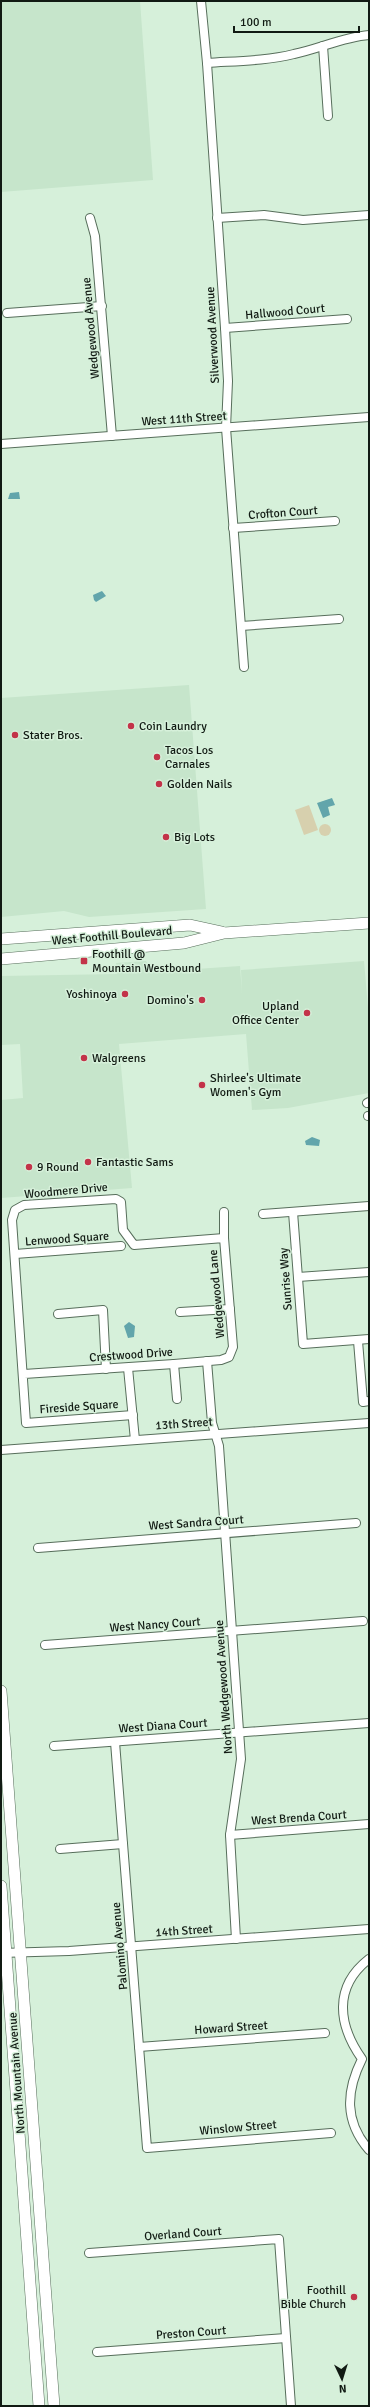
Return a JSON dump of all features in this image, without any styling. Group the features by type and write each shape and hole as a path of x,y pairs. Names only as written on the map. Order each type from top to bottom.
{"main road":[{"name":"West Foothill Boulevard","path":"1,959 184,943 224,933 369,922"},
{"name":"West Foothill Boulevard","path":"1,938 190,925 224,933"},
{"name":"North Mountain Avenue","path":"1,1691 54,2406"},
{"name":"North Mountain Avenue","path":"1,1886 4,1953 39,2406"}],"street":[{"name":"Silverwood Avenue","path":"201,1 208,62 228,381 226,428 244,667"},
{"path":"208,62 275,58 356,36 369,34"},
{"path":"323,46 328,116"},
{"path":"217,218 264,215 303,220 369,216"},
{"name":"Wedgewood Avenue","path":"90,218 95,236 112,436"},
{"path":"8,313 102,306"},
{"name":"Hallwood Court","path":"225,328 347,319"},
{"name":"West 11th Street","path":"1,444 369,417"},
{"name":"Crofton Court","path":"233,528 335,521"},
{"path":"241,626 340,619"},
{"name":"Woodmere Drive","path":"15,1254 12,1220 15,1210 24,1206 116,1199 121,1202 123,1230 134,1245"},
{"path":"263,1214 369,1206"},
{"name":"Wedgewood Lane","path":"224,1212 224,1238 233,1348"},
{"name":"Sunrise Way","path":"293,1212 303,1344 358,1341"},
{"name":"Wedgewood Lane","path":"134,1245 224,1238"},
{"name":"Lenwood Square","path":"15,1254 121,1246"},
{"path":"15,1254 24,1374"},
{"path":"298,1277 369,1272"},
{"path":"58,1314 103,1310 106,1368"},
{"path":"180,1312 230,1310"},
{"path":"369,1339 358,1341 363,1402 369,1401"},
{"name":"Crestwood Drive","path":"24,1374 106,1368 128,1368 208,1361 229,1357 233,1348"},
{"name":"North Wedgewood Avenue","path":"208,1361 212,1423 219,1446 241,1759 230,1835 236,1939"},
{"path":"174,1364 177,1399"},
{"path":"128,1368 135,1440"},
{"name":"Fireside Square","path":"24,1374 26,1423 132,1415"},
{"name":"13th Street","path":"1,1450 369,1422"},
{"name":"West Sandra Court","path":"38,1548 356,1523"},
{"name":"West Nancy Court","path":"45,1645 363,1621"},
{"name":"West Diana Court","path":"54,1746 369,1723"},
{"name":"Palomino Avenue","path":"115,1742 147,2148"},
{"name":"West Brenda Court","path":"230,1835 369,1824"},
{"path":"60,1849 123,1844"},
{"name":"14th Street","path":"4,1953 132,1946 369,1929"},
{"path":"369,1959 360,1966 349,1983 342,2004 346,2033 366,2057 353,2077 350,2100 356,2131 369,2150"},
{"name":"Howard Street","path":"139,2047 325,2033"},
{"name":"Winslow Street","path":"147,2148 331,2133"},
{"name":"Overland Court","path":"89,2253 279,2239 286,2338"},
{"path":"286,2338 291,2406"},
{"name":"Preston Court","path":"97,2352 286,2338"}],"shaded area":[{"path":"1,1 140,1 153,180 1,192"},
{"path":"189,685 206,909 89,917 64,911 1,917 1,698"},
{"path":"309,805 318,830 304,835 295,810"},
{"path":"323,824 327,824 331,830 327,836 323,836 319,832 319,828"},
{"path":"146,961 152,972 240,966 242,993 241,970 364,961 369,1019 369,1093 288,1108 252,1110 246,1034 119,1044 132,1188 1,1198 1,1100 23,1098 20,1044 1,1045 1,976 117,974 116,963"}],"water":[{"path":"19,492 20,499 8,499 10,493"},
{"path":"102,591 106,596 96,602 93,595"},
{"path":"332,798 335,805 328,807 330,815 323,818 317,803"},
{"path":"312,1137 320,1140 319,1146 306,1145 305,1141"},
{"path":"129,1322 135,1326 134,1337 128,1338 124,1326"}],"place":[{"name":"Coin Laundry","path":"131,726"},
{"name":"Stater Bros.","path":"15,735"},
{"name":"Tacos Los Carnales","path":"157,757"},
{"name":"Golden Nails","path":"159,784"},
{"name":"Big Lots","path":"166,837"},
{"name":"Foothill @ Mountain Westbound","path":"84,961"},
{"name":"Yoshinoya","path":"125,994"},
{"name":"Domino's","path":"202,1000"},
{"name":"Upland Office Center","path":"307,1013"},
{"name":"Walgreens","path":"84,1058"},
{"name":"Shirlee's Ultimate Women's Gym","path":"202,1085"},
{"name":"Fantastic Sams","path":"88,1162"},
{"name":"9 Round","path":"29,1167"},
{"name":"Foothill Bible Church","path":"354,2297"}]}
